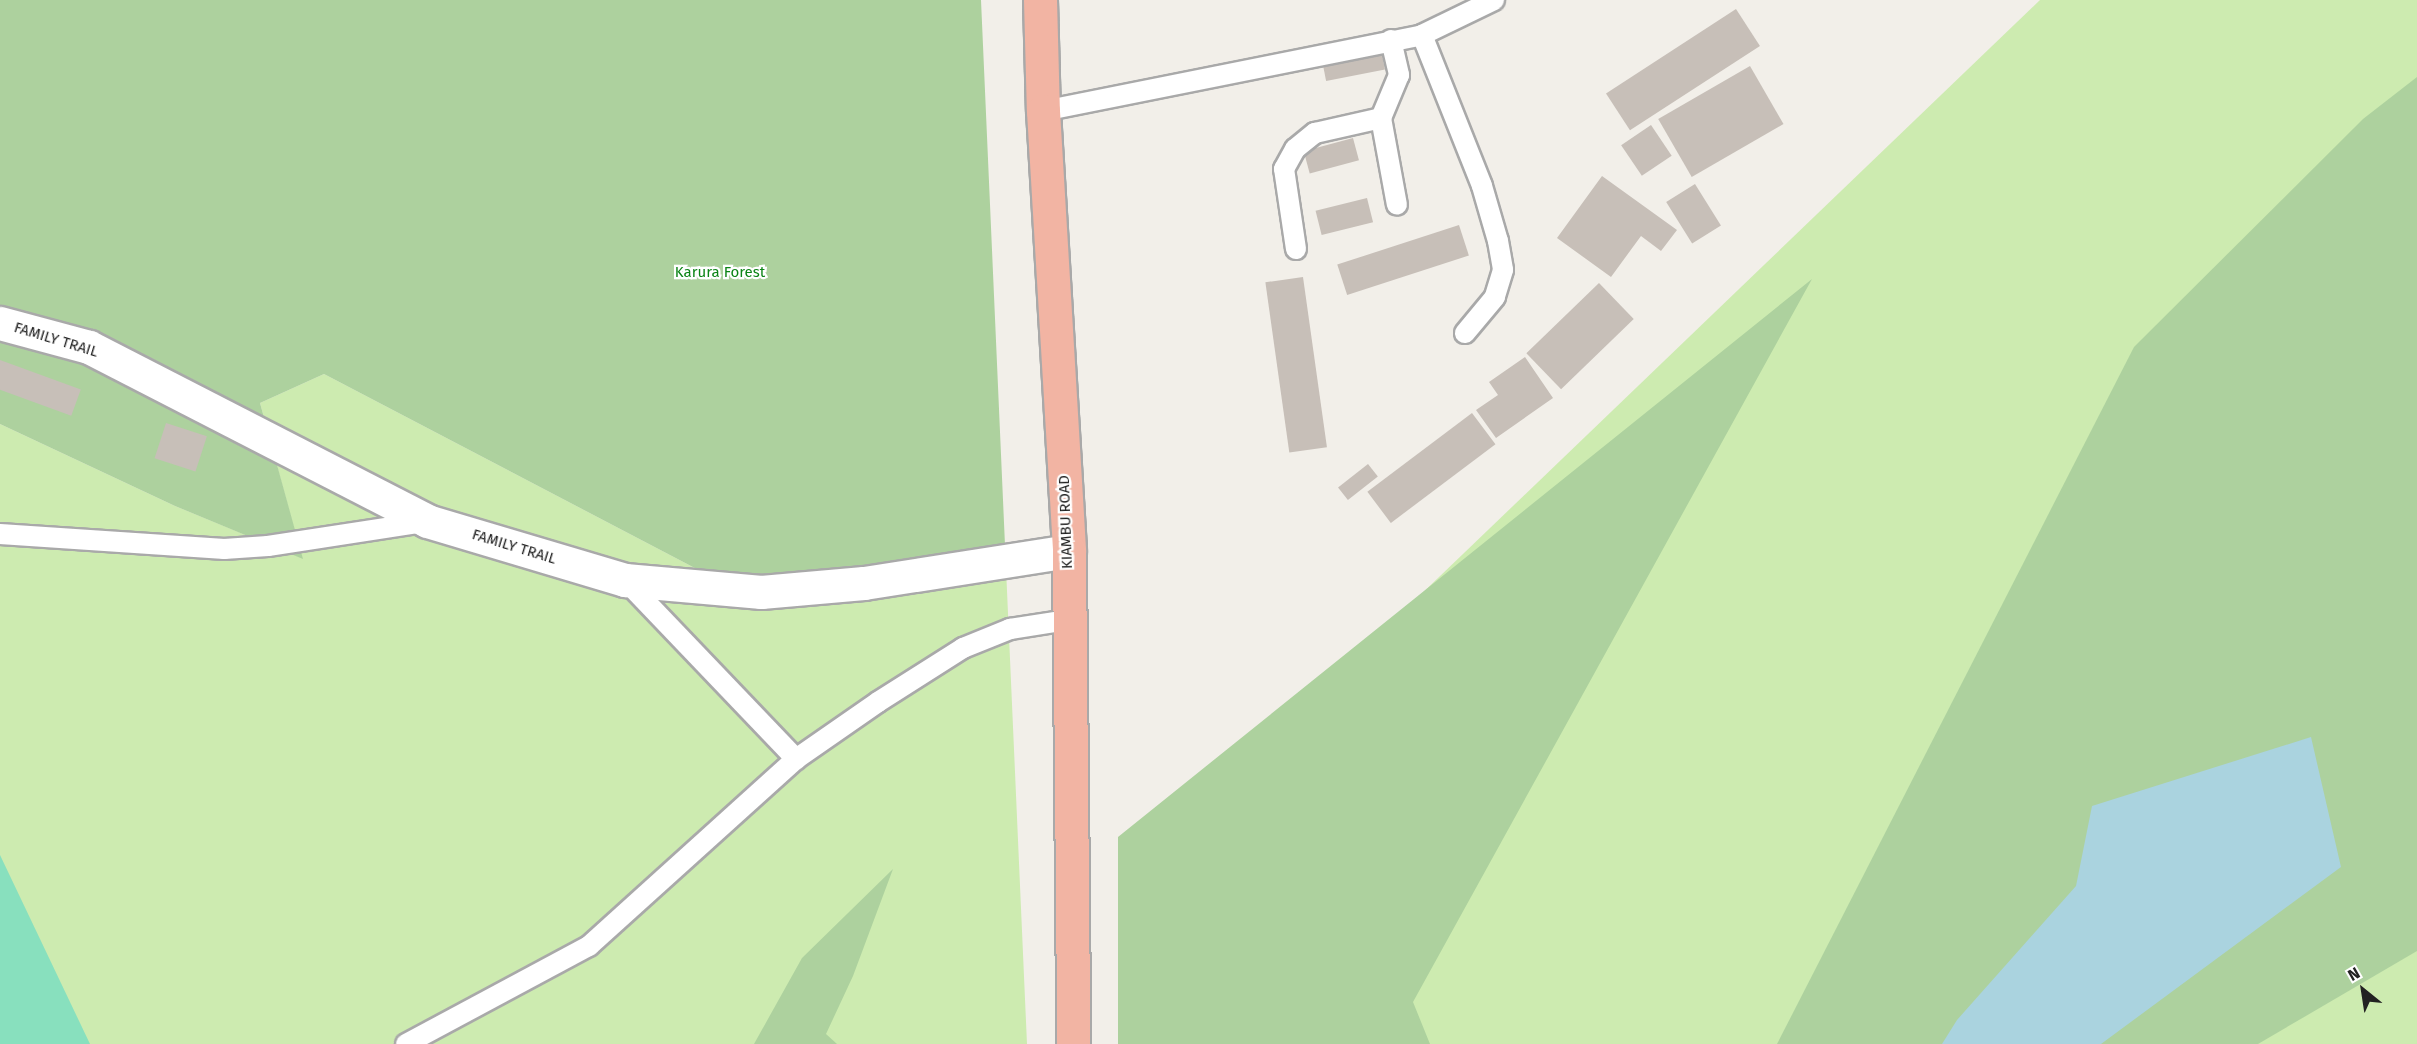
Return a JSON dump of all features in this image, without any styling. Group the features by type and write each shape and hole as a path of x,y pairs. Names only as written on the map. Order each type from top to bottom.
{"highway":[{"name":"KIAMBU ROAD","path":"1040,0 1043,111 1068,551 1072,1044"}],"street":[{"name":"FAMILY TRAIL","path":"0,323 89,347 427,521 625,580 761,592 864,583 1068,551"}],"lane":[{"path":"1043,111 1422,35 1494,0"},
{"path":"1422,35 1482,186 1498,241 1503,270 1495,297 1465,333"},
{"path":"1391,40 1399,75 1380,118 1397,205"},
{"path":"1296,249 1284,169 1295,148 1315,133 1380,118"},
{"path":"0,534 224,549 268,546 427,521"},
{"path":"625,580 796,759"},
{"path":"406,1044 590,946 796,759 878,702 963,648 1010,629 1068,620"}],"green space":[{"name":"Karura Forest","path":"0,0 981,0 1006,568 733,588 324,374 260,403 303,559 175,506 0,424"},
{"path":"2040,0 2417,0 2417,1044 1139,1044 1137,867"},
{"path":"2417,77 2417,951 2258,1044 1777,1044 2134,347 2363,119"},
{"path":"1812,279 1413,1002 1430,1044 1118,1044 1118,837"},
{"path":"324,374 733,588 1006,568 1027,1044 0,1044 0,424 175,506 302,558 260,403"},
{"path":"0,855 90,1044 0,1044"},
{"path":"893,869 853,976 826,1034 837,1044 754,1044 802,958"}],"water":[{"path":"2311,737 2341,867 2101,1044 1942,1044 1957,1020 2076,886 2092,806"}],"building":[{"path":"1736,9 1760,46 1630,130 1606,93"},
{"path":"1381,49 1385,70 1326,81 1322,60"},
{"path":"1750,66 1784,124 1692,177 1658,119"},
{"path":"1651,125 1672,156 1642,176 1621,145"},
{"path":"1353,138 1359,160 1310,173 1304,151"},
{"path":"1602,176 1677,230 1661,251 1641,236 1611,277 1557,238"},
{"path":"1695,184 1721,226 1692,244 1666,202"},
{"path":"1367,198 1373,222 1322,235 1316,211"},
{"path":"1459,225 1469,255 1347,295 1337,265"},
{"path":"1303,277 1327,447 1289,453 1265,282"},
{"path":"1599,283 1634,319 1561,389 1526,353"},
{"path":"1525,357 1553,398 1496,438 1476,410 1498,395 1489,382"},
{"path":"0,360 81,389 71,416 0,390"},
{"path":"1472,413 1495,444 1391,523 1367,492"},
{"path":"166,423 207,436 195,471 155,458"},
{"path":"1368,464 1378,477 1348,500 1338,487"}]}
